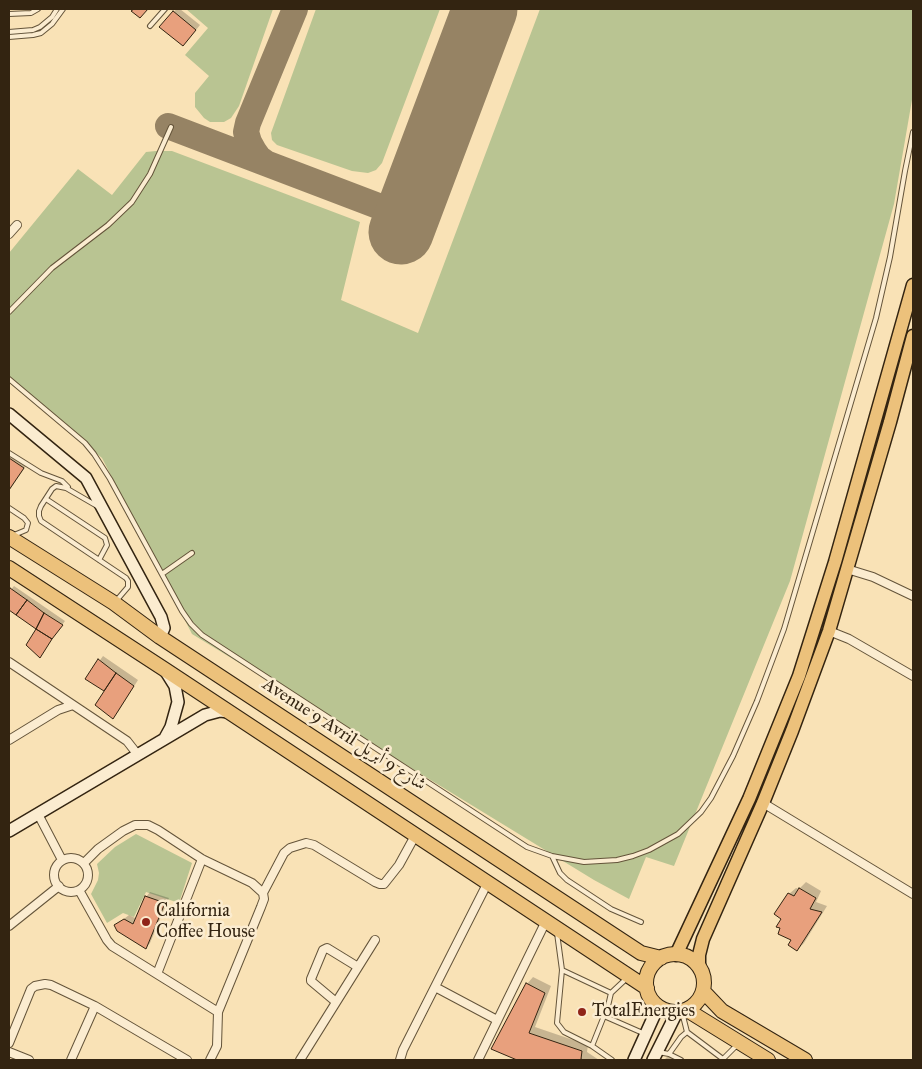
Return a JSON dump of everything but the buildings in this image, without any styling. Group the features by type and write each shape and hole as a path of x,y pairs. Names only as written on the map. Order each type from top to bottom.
{"highway":[{"name":"Avenue 9 Avril شارع 9 أبريل","path":"9,537 114,603 160,637 641,953 661,958"},
{"path":"9,568 416,834 647,988"},
{"path":"682,1011 700,999 704,982 699,967 693,960 685,956 676,955 661,958 649,971 647,979 647,988 653,1002 658,1007 667,1011 682,1011 740,1042 768,1060"},
{"path":"703,990 722,1011 805,1060"}],"main road":[{"path":"676,955 749,799 793,694 835,562 913,286"},
{"path":"699,967 699,955 703,939 763,803 829,631 913,336"}],"street":[{"path":"9,234 17,225"},
{"path":"9,414 82,474 104,510 164,622 164,628 160,637"},
{"path":"848,569 873,577 913,596"},
{"path":"829,631 849,638 913,676"},
{"path":"9,662 127,741 138,755"},
{"path":"164,669 175,686 178,702 171,727 164,739"},
{"path":"9,740 58,710 73,705"},
{"path":"9,831 205,715 220,711 229,712"},
{"path":"763,803 913,894"},
{"path":"38,814 62,860"},
{"path":"84,863 112,838 140,824 158,830 202,859 252,883 263,893"},
{"path":"210,1060 217,1046 218,1012 262,907 263,893 284,854 290,848 306,843 314,845 375,882 384,884 399,865 416,834"},
{"path":"75,858 84,863 88,871 88,880 79,890 68,891 59,886 55,871 62,860 75,858"},
{"path":"157,974 202,859"},
{"path":"400,1060 403,1050 488,882"},
{"path":"9,926 59,886"},
{"path":"79,890 112,946 218,1012"},
{"path":"478,1060 497,1020 551,924"},
{"path":"300,1060 375,940"},
{"path":"336,1002 313,984 310,978 323,950 327,948 358,967"},
{"path":"9,1043 30,989 35,986 51,985 95,1006 187,1060"},
{"path":"435,987 497,1020"},
{"path":"71,1060 95,1006"},
{"path":"634,1060 658,1007"},
{"path":"660,1056 682,1011"},
{"path":"9,1052 29,1060"}],"lane":[{"path":"9,14 31,13 38,9"},
{"path":"9,32 26,31 40,27 52,17 57,9"},
{"path":"9,37 40,33 52,24 63,9"},
{"path":"150,26 165,9"},
{"path":"9,312 52,268 108,225 132,202 150,174 171,127"},
{"path":"9,378 85,443 94,454 103,466 182,611 191,624 208,640 527,847 552,856 584,862 617,860 633,856 664,842 690,823 701,812 711,798 733,756 758,701 779,644 834,464 882,291 913,132"},
{"path":"9,452 41,473 62,481 69,489"},
{"path":"104,510 69,489 56,486 52,489 39,511 41,521 122,574 128,582 128,586 114,603"},
{"path":"46,498 105,538 107,545 99,560"},
{"path":"9,508 28,523 28,527 23,533 9,537"},
{"path":"162,574 192,553"},
{"path":"552,856 555,865 567,880 612,910 641,922"},
{"path":"551,924 562,970 558,1023 564,1032 592,1046 612,1060"},
{"path":"562,970 611,993"},
{"path":"592,1046 611,993 629,976"},
{"path":"682,1011 687,1032 723,1060 740,1042"},
{"path":"604,1016 645,1034"},
{"path":"660,1056 687,1032"},
{"path":"660,1056 681,1060"}],"green space":[{"path":"186,9 273,9 239,106 231,118 224,122 210,122 195,107 195,93 209,76 185,55 208,28"},
{"path":"316,9 440,9 382,163 376,170 368,173 352,171 277,145 272,140 271,133"},
{"path":"540,9 913,9 913,94 894,204 790,581 674,866 646,857 629,899 594,880 192,634 102,458 9,381 9,253 78,169 112,195 146,152 172,151 360,222 341,300 418,333"},
{"path":"136,834 192,863 179,903 146,892 134,917 123,913 107,923 91,894 98,880 97,864 115,847"}],"taxiway":[{"path":"266,163 254,151 246,132 295,9"},
{"path":"168,126 407,217"}],"runway":[{"path":"401,232 485,9"}],"place":[{"name":"California Coffee House","path":"146,922"},
{"name":"TotalEnergies","path":"582,1012"}]}
